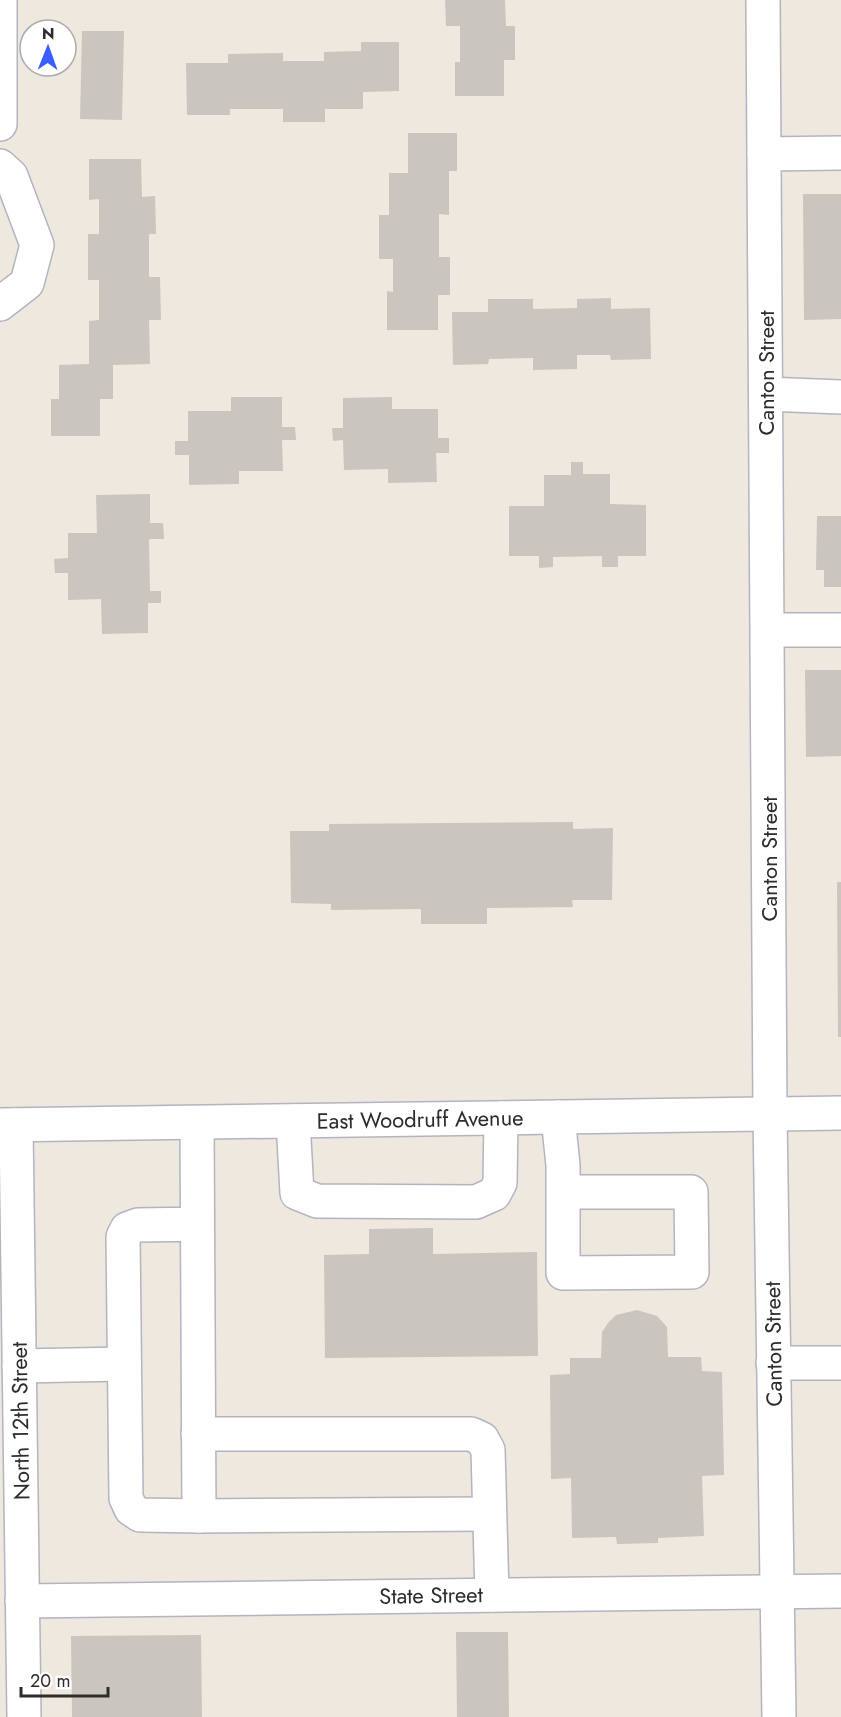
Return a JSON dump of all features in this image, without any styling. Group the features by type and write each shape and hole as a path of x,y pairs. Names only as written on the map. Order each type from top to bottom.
{"street":[{"path":"0,0 0,124"},
{"name":"Canton Street","path":"763,0 770,1114 779,1717"},
{"path":"764,154 841,153"},
{"path":"0,166 10,176 37,245 27,283 0,304"},
{"path":"766,394 841,397"},
{"path":"768,630 841,630"},
{"name":"East Woodruff Avenue","path":"8,1125 841,1113"},
{"path":"558,1117 563,1192 563,1273 692,1272 691,1192 563,1192"},
{"path":"293,1121 297,1193 317,1201 476,1202 494,1194 500,1183 501,1118"},
{"path":"196,1122 199,1516"},
{"name":"North 12th Street","path":"8,1125 19,1366 24,1717"},
{"path":"197,1224 138,1225 127,1229 123,1237 126,1498 131,1509 140,1515 199,1516 489,1514"},
{"path":"773,1363 841,1363"},
{"path":"19,1366 124,1364"},
{"path":"198,1434 471,1434 482,1439 488,1450 492,1595"},
{"name":"State Street","path":"22,1600 841,1591"}],"building":[{"path":"445,0 505,0 506,26 515,26 515,60 504,60 504,96 455,96 455,62 460,62 460,26 446,26"},
{"path":"82,31 124,31 122,120 80,119"},
{"path":"361,42 399,42 399,91 363,92 363,109 325,109 325,122 283,122 283,109 230,109 230,115 187,115 186,63 228,63 228,54 283,53 283,61 324,61 324,52 361,51"},
{"path":"408,133 457,133 457,171 449,171 449,215 439,214 439,257 450,257 450,295 438,295 438,330 387,330 387,291 393,292 393,259 379,259 379,215 389,215 389,173 408,173"},
{"path":"89,159 141,159 142,197 155,196 156,234 149,234 149,277 160,277 161,320 149,320 150,364 113,365 113,399 100,399 100,436 51,436 51,399 59,399 59,365 89,364 89,321 99,320 99,280 88,280 88,234 99,234 99,199 89,200"},
{"path":"803,194 841,194 841,319 804,320"},
{"path":"611,298 611,309 650,308 651,359 611,360 610,355 577,355 577,369 533,370 533,358 489,359 488,364 453,365 452,312 488,312 488,299 533,299 533,309 577,308 577,299"},
{"path":"231,397 282,397 282,427 295,427 296,440 282,440 283,471 239,471 239,484 189,485 189,455 175,455 175,441 188,441 188,411 231,411"},
{"path":"392,397 392,409 438,409 438,438 449,438 449,453 436,453 437,482 388,483 388,469 344,470 343,440 333,441 332,428 343,428 343,398"},
{"path":"571,462 583,462 583,474 610,474 610,504 646,505 646,556 618,556 618,567 602,567 602,556 553,557 553,567 539,568 539,556 509,556 509,506 544,506 544,475 571,475"},
{"path":"150,494 150,523 163,523 164,539 149,539 150,591 161,591 161,603 148,603 148,633 102,634 101,599 68,600 68,573 55,573 54,559 68,558 68,533 97,533 96,495"},
{"path":"817,516 841,516 841,587 824,587 824,570 816,570"},
{"path":"805,670 841,670 841,756 806,757"},
{"path":"573,822 573,829 613,828 612,900 572,900 573,907 487,908 487,924 421,924 421,909 331,910 331,904 291,903 290,831 329,831 329,824"},
{"path":"837,882 841,882 841,1037 838,1037"},
{"path":"433,1228 433,1254 537,1252 538,1356 325,1358 324,1255 369,1254 369,1229"},
{"path":"637,1310 657,1316 667,1327 668,1357 701,1357 702,1371 722,1372 724,1475 702,1476 704,1536 658,1538 658,1543 617,1544 616,1537 572,1538 571,1478 551,1479 550,1375 570,1374 570,1358 601,1358 602,1332 608,1323 616,1315"},
{"path":"456,1632 508,1632 509,1717 457,1717"},
{"path":"201,1635 202,1717 72,1717 71,1636"}]}
